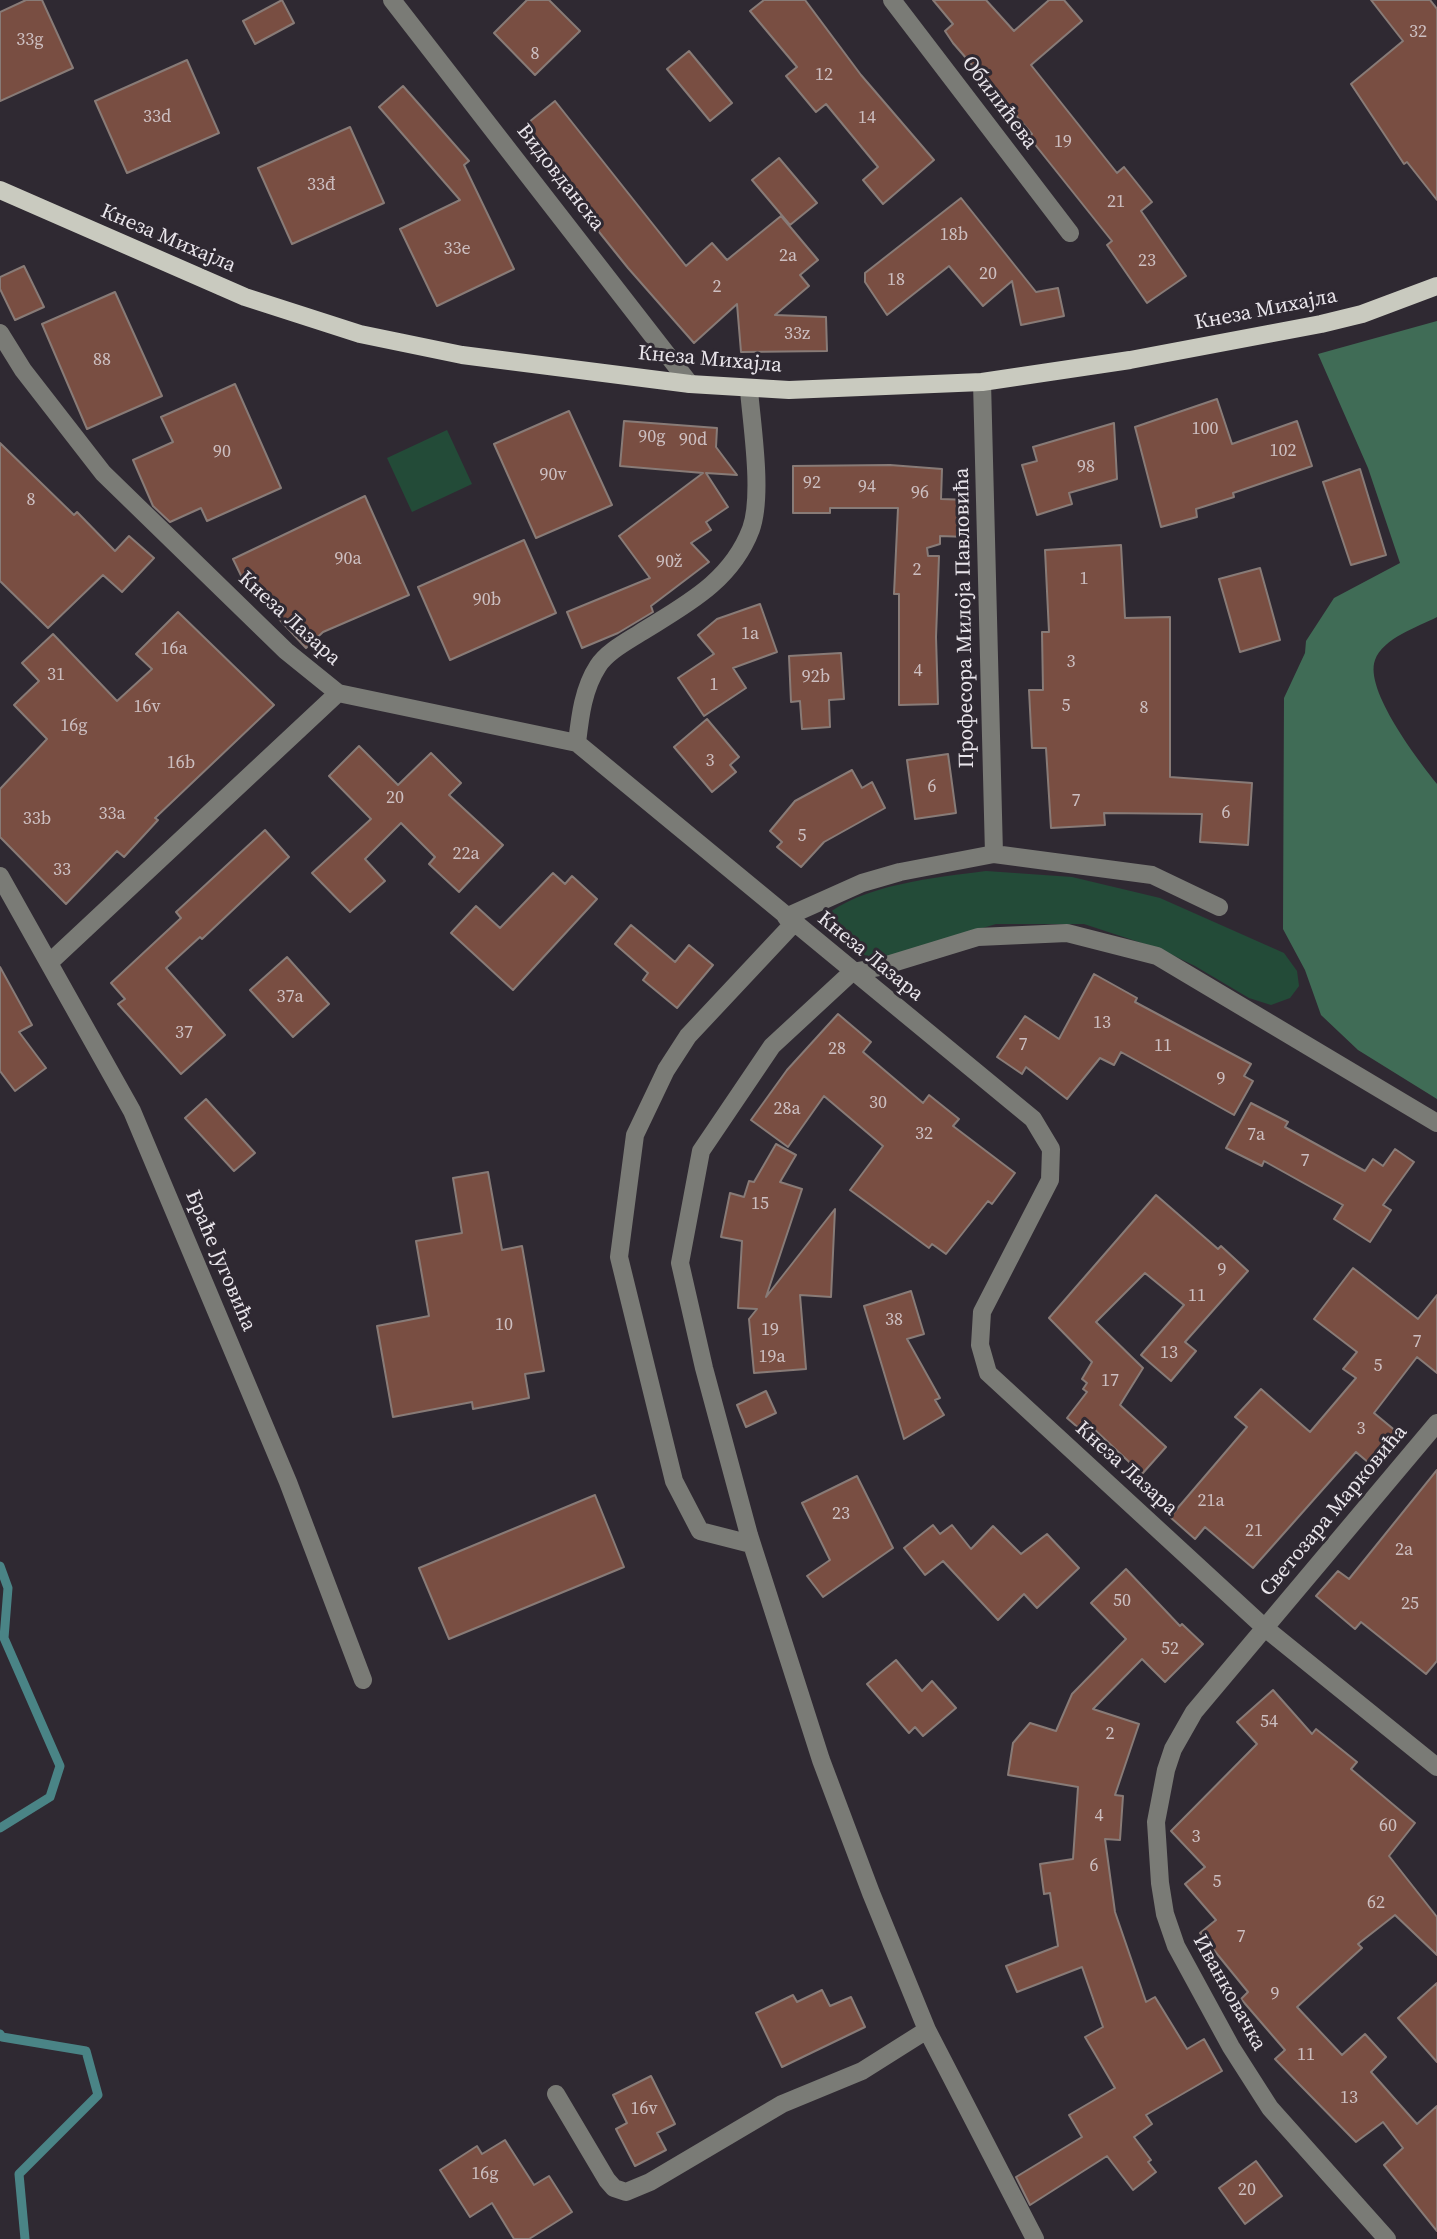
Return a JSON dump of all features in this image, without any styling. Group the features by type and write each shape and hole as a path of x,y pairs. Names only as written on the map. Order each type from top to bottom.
{"main road":[{"name":"Кнеза Михајла","path":"0,190 244,297 360,334 462,355 749,390 982,382 1130,360 1321,324 1372,311 1437,286"}],"street":[{"name":"Видовданска","path":"392,0 690,384"},
{"name":"Обилићева","path":"892,0 1070,233"},
{"name":"Кнеза Лазара","path":"0,333 23,370 103,473 286,651 338,693 577,743 852,972 1034,1119 1051,1149 1050,1180 982,1312 980,1345 988,1373 1265,1628 1437,1768"},
{"name":"Професора Милоја Павловића","path":"982,382 994,854"},
{"path":"577,743 582,703 598,665 618,647 710,589 733,565 752,527 756,481 749,390"},
{"path":"49,963 338,693"},
{"path":"751,1544 700,1531 674,1481 619,1257 635,1135 666,1070 688,1036 789,920 862,883 911,869 994,854 1152,875 1219,907"},
{"name":"Браће Југовића","path":"0,876 132,1111 288,1482 363,1680"},
{"path":"1035,2239 927,2030 821,1760 751,1544 704,1367 680,1263 701,1151 772,1046 852,972 880,967 978,937 1067,933 1157,956 1437,1123"},
{"name":"Светозара Марковића","path":"1265,1628 1437,1423"},
{"name":"Иванковачка","path":"1265,1628 1194,1712 1173,1749 1156,1822 1165,1914 1191,1979 1270,2108 1387,2239"},
{"path":"556,2094 607,2180 614,2188 626,2192 650,2182 782,2104 862,2071 927,2030"}],"green space":[{"path":"1437,321 1437,617 1385,645 1375,660 1374,673 1377,689 1395,724 1437,784 1437,1099 1358,1050 1321,1015 1305,970 1283,929 1284,698 1305,653 1306,641 1334,598 1400,563 1368,468 1318,354"},
{"path":"447,430 472,484 412,512 387,458"},
{"path":"986,871 1072,877 1160,898 1284,953 1297,971 1299,986 1290,998 1271,1005 1249,998 1160,949 1084,924 996,924 878,959 857,953 835,939 822,925 823,918 838,907 878,890"}],"building":[{"path":"26,0 42,0 73,68 0,101 0,12"},
{"path":"282,0 294,23 255,44 243,21"},
{"path":"527,0 549,0 580,31 535,75 494,33"},
{"path":"764,0 805,0 861,75 934,160 883,204 863,180 878,167 826,104 816,112 786,76 797,67 750,11"},
{"path":"933,0 986,0 1014,31 1049,0 1064,0 1082,21 1031,65 1117,173 1124,167 1152,202 1141,211 1186,276 1147,303 1107,245 1112,241 1029,137 1032,134 953,43 945,31 953,24"},
{"path":"1371,0 1430,0 1437,9 1437,200 1407,162 1404,164 1351,84 1403,41"},
{"path":"689,51 732,103 710,121 667,69"},
{"path":"187,60 219,133 127,173 95,101"},
{"path":"403,86 469,161 464,165 514,269 437,306 400,229 460,200 379,107"},
{"path":"555,101 686,266 712,243 727,260 781,216 818,260 800,275 809,286 775,315 826,317 827,351 741,352 737,304 694,343 628,268 518,131"},
{"path":"350,127 384,203 292,244 258,168"},
{"path":"779,158 817,203 790,225 752,180"},
{"path":"961,198 1036,292 1058,288 1064,316 1021,325 1012,281 983,306 949,266 887,315 865,282 865,273"},
{"path":"24,266 44,307 15,320 0,289 0,277"},
{"path":"115,292 162,396 87,429 42,324"},
{"path":"235,384 281,488 207,521 201,508 170,522 153,506 133,460 173,442 161,417"},
{"path":"1217,399 1232,444 1297,421 1312,466 1233,493 1234,497 1196,509 1197,517 1161,527 1135,427"},
{"path":"569,411 612,505 536,538 494,444"},
{"path":"624,421 717,428 716,447 737,475 706,473 728,507 706,522 711,530 691,543 709,562 651,606 653,612 618,633 582,648 567,612 650,578 619,536 703,473 620,466"},
{"path":"1114,423 1117,479 1069,493 1072,504 1037,515 1022,465 1037,461 1033,447"},
{"path":"0,443 74,515 77,512 115,551 129,536 154,558 122,592 103,575 48,628 0,581"},
{"path":"890,465 942,469 941,499 969,500 968,537 940,536 940,544 927,548 928,556 939,556 936,637 938,704 899,705 899,594 894,594 898,508 830,508 830,513 793,513 793,466"},
{"path":"1360,469 1386,555 1351,565 1323,482"},
{"path":"365,496 409,595 323,632 306,648 251,589 248,590 233,559"},
{"path":"524,540 556,613 450,660 418,587"},
{"path":"1121,545 1125,618 1170,617 1170,777 1252,783 1248,845 1200,842 1202,814 1104,813 1105,825 1051,828 1046,748 1032,748 1029,690 1043,690 1042,632 1049,632 1045,550"},
{"path":"1260,568 1280,640 1240,652 1219,579"},
{"path":"760,604 777,652 733,668 746,688 704,716 678,678 714,654 698,635 717,619"},
{"path":"178,612 274,705 155,818 158,820 124,857 117,851 66,904 0,837 0,789 47,739 14,705 39,681 22,663 53,634 117,701 152,669 136,654"},
{"path":"841,653 844,699 829,700 830,727 802,729 800,701 791,702 789,656"},
{"path":"707,719 739,757 730,765 736,772 712,792 674,747"},
{"path":"359,746 398,785 431,753 461,783 449,795 503,845 459,892 429,864 435,857 401,823 365,859 385,881 350,912 312,873 371,819 329,776"},
{"path":"948,754 956,813 915,819 907,760"},
{"path":"852,770 862,788 872,782 885,808 824,842 801,867 777,847 782,842 770,831 795,801"},
{"path":"265,830 289,857 202,939 200,937 166,968 225,1035 181,1074 118,1004 125,999 111,983 181,918 176,912"},
{"path":"553,873 565,884 572,876 597,899 513,990 451,933 476,906 500,928"},
{"path":"631,925 675,962 689,945 713,965 677,1008 643,980 648,973 615,944"},
{"path":"287,957 329,1004 293,1037 250,990"},
{"path":"0,967 32,1025 19,1032 46,1068 15,1091 0,1071"},
{"path":"1094,974 1137,998 1135,1002 1251,1064 1244,1076 1253,1081 1234,1115 1121,1052 1114,1065 1100,1058 1067,1099 1026,1067 1022,1074 997,1057 1025,1016 1059,1039"},
{"path":"838,1014 871,1042 863,1052 923,1103 929,1095 959,1119 953,1126 1015,1173 992,1204 988,1201 946,1254 932,1244 929,1248 850,1190 883,1146 824,1096 788,1147 751,1120 787,1070"},
{"path":"206,1099 255,1153 234,1171 185,1118"},
{"path":"1251,1103 1288,1122 1285,1127 1365,1171 1373,1159 1383,1166 1395,1149 1414,1162 1383,1205 1391,1210 1370,1242 1334,1219 1343,1205 1264,1161 1262,1166 1226,1148"},
{"path":"776,1144 796,1155 780,1182 802,1189 766,1297 835,1209 831,1297 800,1295 806,1369 754,1373 749,1319 757,1309 738,1308 742,1241 721,1237 730,1193 744,1197 749,1181 754,1182"},
{"path":"488,1172 502,1250 522,1246 544,1371 525,1374 529,1398 473,1409 472,1402 393,1417 377,1326 429,1316 416,1241 462,1233 453,1178"},
{"path":"1156,1195 1218,1249 1221,1246 1248,1271 1185,1342 1196,1351 1171,1381 1141,1355 1184,1305 1145,1273 1096,1322 1143,1368 1120,1405 1166,1447 1142,1474 1094,1429 1088,1436 1067,1418 1087,1392 1083,1389 1087,1383 1082,1379 1092,1362 1049,1318"},
{"path":"1353,1268 1418,1319 1437,1295 1437,1373 1417,1357 1374,1413 1403,1437 1376,1469 1356,1452 1253,1568 1205,1527 1195,1539 1170,1517 1247,1427 1235,1417 1261,1389 1310,1432 1356,1378 1343,1369 1357,1352 1314,1319"},
{"path":"911,1291 924,1334 907,1339 940,1398 935,1400 944,1415 904,1439 864,1306"},
{"path":"766,1391 776,1413 746,1427 737,1405"},
{"path":"1437,1470 1437,1661 1426,1674 1361,1622 1355,1629 1316,1596 1338,1571 1349,1579"},
{"path":"857,1476 893,1548 823,1597 807,1576 830,1560 802,1503"},
{"path":"595,1495 624,1567 449,1639 419,1568"},
{"path":"933,1525 940,1534 952,1525 971,1549 993,1526 1021,1554 1047,1534 1079,1568 1037,1608 1024,1594 998,1620 943,1561 925,1575 904,1548"},
{"path":"1126,1569 1180,1626 1182,1624 1203,1644 1165,1682 1142,1659 1093,1709 1139,1724 1115,1795 1123,1796 1120,1840 1105,1839 1115,1912 1146,2002 1155,1997 1187,2049 1204,2039 1222,2071 1146,2115 1152,2124 1134,2137 1151,2160 1148,2162 1156,2172 1133,2190 1107,2156 1030,2205 1016,2177 1082,2137 1069,2115 1115,2088 1085,2037 1103,2027 1082,1967 1017,1992 1006,1966 1058,1946 1050,1893 1044,1894 1040,1864 1073,1859 1078,1787 1008,1775 1013,1743 1030,1723 1056,1731 1072,1694 1126,1639 1091,1603"},
{"path":"896,1660 922,1691 932,1681 956,1708 923,1736 915,1727 909,1733 867,1684"},
{"path":"1273,1690 1312,1734 1316,1729 1357,1762 1351,1769 1415,1823 1389,1856 1437,1917 1437,1955 1395,1915 1358,1944 1362,1948 1297,2007 1342,2055 1365,2034 1386,2057 1371,2072 1417,2124 1437,2106 1437,2231 1384,2165 1403,2148 1383,2122 1356,2142 1275,2059 1285,2050 1241,1999 1248,1992 1200,1933 1216,1920 1185,1884 1205,1867 1171,1831 1257,1744 1237,1722"},
{"path":"1437,1983 1437,2062 1398,2018"},
{"path":"822,1990 830,2006 851,1997 865,2027 782,2067 756,2013 793,1995 797,2002"},
{"path":"651,2076 675,2124 657,2133 666,2150 635,2166 616,2129 627,2123 613,2095"},
{"path":"505,2140 534,2185 549,2176 572,2212 529,2239 514,2239 492,2203 470,2217 440,2170 477,2146 482,2154"},
{"path":"1256,2161 1282,2196 1245,2224 1219,2188"}],"waterway":[{"path":"0,1566 8,1588 4,1638 60,1766 50,1797 0,1828"},
{"path":"0,2034 2,2037 86,2051 98,2095 19,2174 25,2239"}]}
